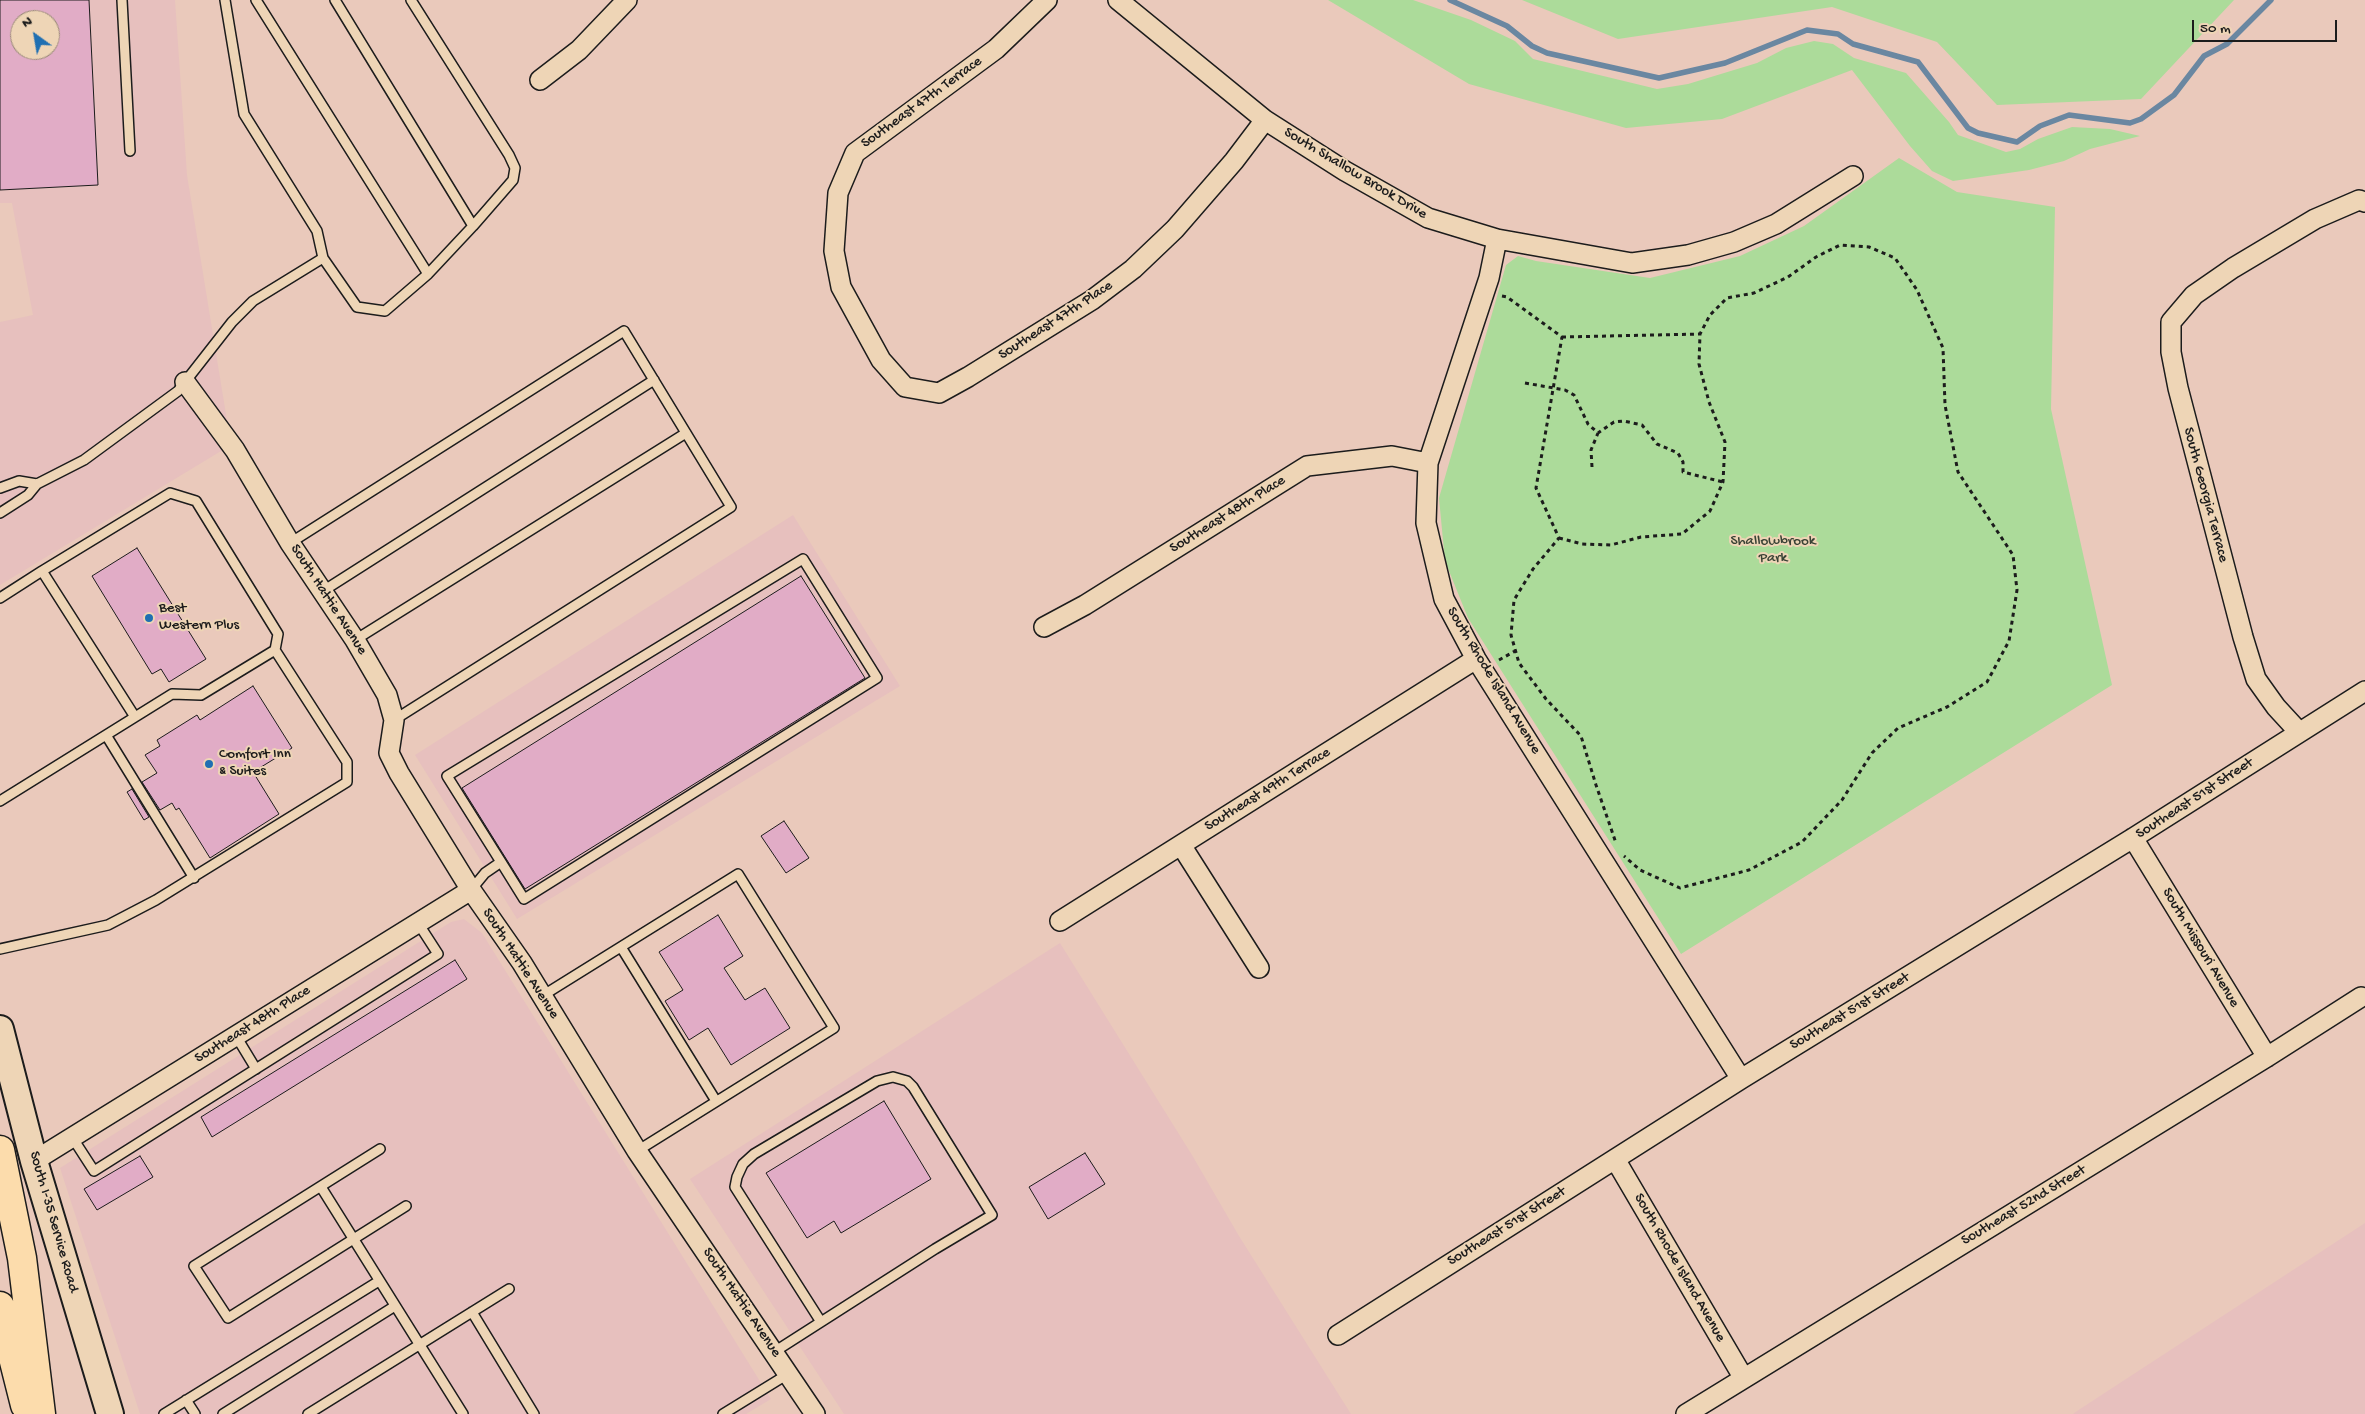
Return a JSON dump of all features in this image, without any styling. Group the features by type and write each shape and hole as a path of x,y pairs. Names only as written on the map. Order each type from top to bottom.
{"highway":[{"path":"0,1150 22,1258 41,1414"},
{"path":"0,1306 27,1414"}],"main road":[{"name":"South I-35 Service Road","path":"0,1029 34,1161 110,1414"}],"street":[{"path":"540,80 579,50 627,0"},
{"name":"Southeast 47th Terrace","path":"840,287 834,251 834,222 838,193 855,153 996,49 1048,0"},
{"name":"South Shallow Brook Drive","path":"1118,0 1265,120 1345,171 1428,218 1497,239 1632,263 1688,255 1734,242 1776,224 1853,176"},
{"name":"Southeast 47th Place","path":"840,287 881,360 905,387 939,393 1092,300 1133,269 1176,229 1234,161 1265,120"},
{"name":"South Georgia Terrace","path":"2299,732 2276,707 2256,679 2242,637 2178,388 2171,352 2171,322 2194,295 2233,268 2315,219 2359,200 2365,202"},
{"name":"South Rhode Island Avenue","path":"1497,239 1485,291 1428,463 1426,523 1433,560 1444,599 1476,659 1741,1078"},
{"name":"South Hattie Avenue","path":"186,382 235,450 290,543 355,640 387,696 394,720 389,753 398,773 542,996 637,1151 815,1414"},
{"name":"Southeast 48th Place","path":"1044,627 1085,605 1307,466 1392,456 1428,463"},
{"name":"Southeast 49th Terrace","path":"1060,921 1476,659"},
{"name":"Southeast 51st Street","path":"1338,1335 1741,1078 2133,838 2365,691"},
{"name":"South Missouri Avenue","path":"2133,838 2268,1058"},
{"path":"1181,845 1259,968"},
{"name":"Southeast 48th Place","path":"34,1161 472,890"},
{"name":"Southeast 52nd Street","path":"1686,1414 1743,1377 2268,1058 2361,997"},
{"name":"South Rhode Island Avenue","path":"1615,1159 1743,1377"}],"lane":[{"path":"122,0 130,151"},
{"path":"225,0 244,114 317,231 323,258 357,307 385,311 428,274 473,226 513,180 515,168 509,155 411,0"},
{"path":"256,0 428,274"},
{"path":"335,0 473,226"},
{"path":"0,512 28,495 37,484 84,460 178,391 232,322 253,301 323,258"},
{"path":"290,543 624,331 731,507 394,720"},
{"path":"323,591 654,380"},
{"path":"355,640 686,433"},
{"path":"0,488 19,481 37,484"},
{"path":"0,598 170,493 196,501 278,634 275,650 347,762 347,782 194,878 108,925 0,949"},
{"path":"803,558 877,678 524,899 501,862 447,776 803,558"},
{"path":"42,571 135,717"},
{"path":"0,801 172,694 200,695 275,650"},
{"path":"106,735 194,878"},
{"path":"472,890 485,872 501,862"},
{"path":"542,996 738,874 834,1028 637,1151"},
{"path":"72,1137 94,1171 438,954 418,923"},
{"path":"621,947 716,1101"},
{"path":"236,1036 256,1070"},
{"path":"774,1352 821,1322 935,1249 992,1215 913,1087 907,1081 893,1077 877,1081 754,1154 743,1164 737,1177 736,1187 821,1322"},
{"path":"380,1149 194,1266 228,1318 406,1206"},
{"path":"320,1187 463,1414"},
{"path":"164,1414 379,1280"},
{"path":"308,1414 509,1289"},
{"path":"223,1414 395,1306"},
{"path":"472,1312 534,1414"},
{"path":"723,1414 788,1374"},
{"path":"186,1400 195,1414"}],"path":[{"path":"1840,245 1869,247 1895,258 1917,290 1943,348 1946,405 1958,472 2013,555 2017,590 2009,641 1987,682 1948,707 1898,728 1872,753 1842,800 1802,842 1749,870 1680,888 1640,870 1619,851 1581,736 1546,698 1519,663 1511,635 1514,600 1533,569 1559,538 1582,544 1610,545 1641,537 1682,534 1710,511 1723,482 1725,442 1709,402 1699,364 1700,334 1710,314 1727,298 1754,293 1788,277 1816,257 1840,245"},
{"path":"1485,291 1507,297 1562,337 1700,334"},
{"path":"1559,538 1536,488 1562,337"},
{"path":"1525,383 1566,390 1574,396 1588,424 1598,433"},
{"path":"1592,467 1591,450 1598,433 1614,422 1635,422 1648,431 1657,444 1678,454 1682,462 1683,472 1723,482"}],"shaded area":[{"path":"0,0 175,0 187,175 231,445 0,585 0,322 33,315 12,203 0,203"},
{"path":"793,515 900,686 517,919 415,755"},
{"path":"464,919 482,933 771,1399 746,1414 140,1414 60,1168 451,922"},
{"path":"1060,943 1192,1155 1239,1236 1351,1414 844,1414 690,1179"},
{"path":"2365,1223 2365,1414 2073,1414 2077,1411"}],"green space":[{"path":"1328,0 1413,0 1471,20 1515,41 1533,59 1657,89 1688,84 1757,63 1786,48 1814,41 1833,44 1854,58 1906,73 1958,135 2006,152 2020,149 2038,139 2072,127 2110,129 2140,136 2090,149 2064,161 2029,170 1953,181 1932,171 1910,146 1852,70 1722,119 1626,128 1469,84"},
{"path":"1522,0 2234,0 2141,99 1997,105 1937,42 1832,7 1618,39"},
{"name":"Shallowbrook Park","path":"1899,158 1957,192 2055,207 2051,409 2112,685 1681,954 1468,618 1445,561 1439,498 1506,265 1518,256 1536,261 1650,278 1740,256 1804,226"}],"building":[{"path":"0,0 89,0 98,185 0,190"},
{"name":"Best Western Plus","path":"137,548 206,659 169,682 161,669 152,674 92,576"},
{"path":"801,576 865,678 525,889 462,788"},
{"name":"Comfort Inn & Suites","path":"253,686 292,748 253,772 279,814 210,858 179,808 176,810 172,803 160,810 142,782 157,773 145,755 160,746 157,740 197,715 200,720"},
{"path":"132,789 149,817 144,820 127,792"},
{"path":"784,821 809,858 786,873 761,836"},
{"path":"718,915 743,956 724,968 745,1000 765,988 790,1028 731,1065 708,1028 689,1040 665,1001 683,990 659,952"},
{"path":"455,960 467,979 212,1137 201,1117"},
{"path":"884,1101 931,1179 841,1233 834,1221 807,1238 766,1173"},
{"path":"1085,1153 1105,1184 1048,1219 1029,1187"},
{"path":"140,1156 153,1177 97,1210 84,1189"}],"waterway":[{"path":"1450,0 1507,26 1532,46 1547,53 1659,78 1725,63 1807,30 1838,34 1853,44 1918,62 1968,128 1978,133 2017,142 2040,126 2069,115 2130,123 2141,119 2174,95 2204,56 2227,44 2271,0"}],"place":[{"name":"Best Western Plus","path":"149,618"},
{"name":"Comfort Inn & Suites","path":"209,764"}]}
